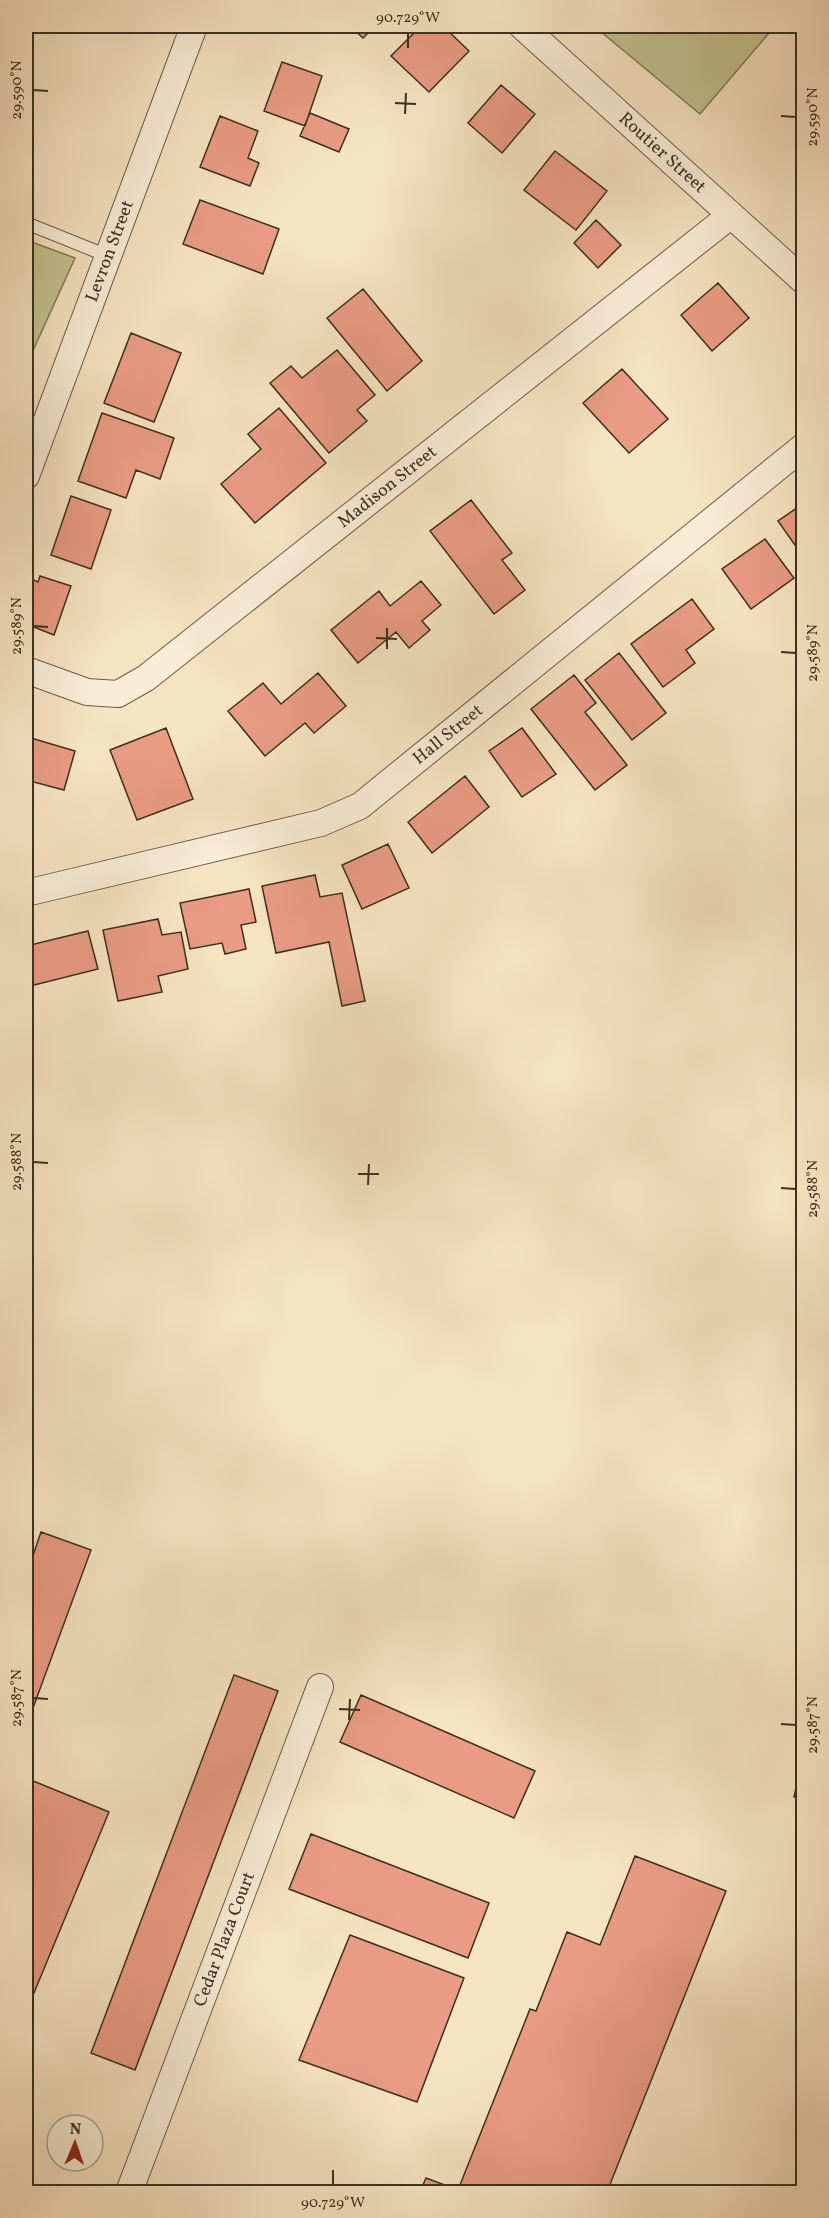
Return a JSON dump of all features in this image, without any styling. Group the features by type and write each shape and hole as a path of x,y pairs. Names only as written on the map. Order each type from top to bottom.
{"street":[{"name":"Levron Street","path":"26,476 194,26"},
{"name":"Routier Street","path":"522,26 731,215 797,268"},
{"name":"Madison Street","path":"26,670 87,692 118,694 146,678 731,215"},
{"name":"Hall Street","path":"26,893 321,824 360,806 804,446"},
{"name":"Cedar Plaza Court","path":"129,2193 320,1687"}],"lane":[{"path":"26,223 108,256"}],"green space":[{"path":"594,26 775,26 700,114"},
{"path":"26,240 75,258 26,366"}],"building":[{"path":"350,26 375,26 363,38"},
{"path":"421,26 443,26 469,51 429,92 391,56"},
{"path":"282,62 322,76 305,126 264,111"},
{"path":"501,85 535,114 502,153 468,123"},
{"path":"310,113 349,129 339,152 300,136"},
{"path":"220,116 258,131 248,158 259,163 250,186 200,167"},
{"path":"555,151 607,191 576,230 524,190"},
{"path":"200,200 279,229 263,274 183,244"},
{"path":"596,220 621,245 598,268 574,243"},
{"path":"718,283 749,318 712,351 681,315"},
{"path":"363,289 422,361 387,391 327,318"},
{"path":"131,333 181,353 154,422 104,403"},
{"path":"337,350 375,395 357,410 367,421 329,453 270,383 291,366 302,378"},
{"path":"622,369 668,419 629,453 583,403"},
{"path":"279,408 326,463 255,523 221,484 261,449 248,434"},
{"path":"102,413 174,438 160,479 136,470 126,498 78,481"},
{"path":"71,496 111,510 91,569 51,555"},
{"path":"471,500 512,553 502,560 525,590 494,614 430,531"},
{"path":"804,503 804,558 778,521"},
{"path":"765,539 794,578 751,609 722,569"},
{"path":"40,576 71,586 54,635 26,624 28,603 26,602 26,577 38,582"},
{"path":"421,581 441,605 422,621 430,630 409,648 396,632 358,663 331,630 379,591 390,606"},
{"path":"692,599 714,629 686,650 695,663 663,687 631,644"},
{"path":"619,653 666,713 632,740 585,680"},
{"path":"318,673 346,706 314,733 305,723 265,756 228,711 263,683 281,704"},
{"path":"574,675 596,703 585,712 627,765 595,790 531,709"},
{"path":"166,728 193,799 137,820 110,750"},
{"path":"522,728 556,774 522,797 489,751"},
{"path":"31,738 75,751 64,790 26,780 26,758"},
{"path":"465,776 489,807 432,853 408,822"},
{"path":"388,844 409,888 362,909 342,865"},
{"path":"315,875 320,897 342,893 365,1001 342,1006 329,942 276,953 262,886"},
{"path":"249,889 256,922 241,925 246,949 225,954 222,943 190,949 180,903"},
{"path":"158,919 162,935 181,932 188,969 158,976 162,992 118,1001 103,930"},
{"path":"88,931 98,969 30,986 26,967 26,946"},
{"path":"41,1532 91,1550 26,1727 26,1576"},
{"path":"234,1675 278,1691 135,2070 91,2053"},
{"path":"361,1695 535,1771 514,1818 340,1742"},
{"path":"804,1752 804,1799 794,1797"},
{"path":"26,1778 109,1812 26,2012"},
{"path":"311,1834 489,1903 468,1958 289,1889"},
{"path":"635,1856 726,1891 607,2192 420,2192 426,2178 458,2190 530,2009 536,2011 567,1932 600,1945"},
{"path":"350,1935 464,1978 417,2102 299,2060"}]}
